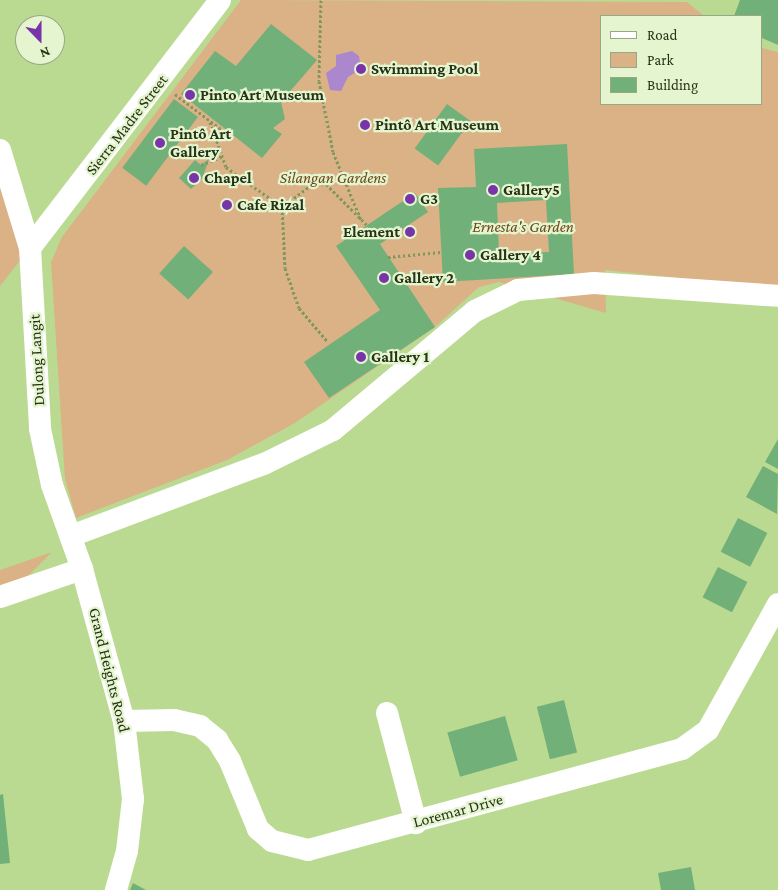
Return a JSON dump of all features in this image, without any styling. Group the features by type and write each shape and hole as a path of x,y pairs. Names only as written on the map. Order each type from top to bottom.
{"street":[{"name":"Sierra Madre Street","path":"30,248 161,83 220,0"},
{"name":"Dulong Langit","path":"0,150 30,248 40,429 52,485 82,569"},
{"path":"71,536 264,464 333,430 475,311 518,290 594,283 778,296"},
{"path":"0,597 82,569"},
{"name":"Grand Heights Road","path":"82,569 124,721 133,799 127,851 116,890"},
{"name":"Loremar Drive","path":"124,721 174,720 200,726 218,740 258,829 292,849 308,850 416,823 682,749 708,730 770,642 778,604"},
{"path":"387,713 416,823"}],"path":[{"path":"321,0 319,81 334,152 361,220"},
{"path":"161,83 230,136"},
{"path":"210,122 226,168 282,207"},
{"path":"201,165 221,157"},
{"path":"282,207 312,185 326,184 367,225"},
{"path":"282,207 281,244 299,308 327,341"},
{"path":"388,257 442,252"}],"green space":[{"name":"Silangan Gardens","path":"241,0 687,2 703,15 600,15 600,105 763,105 763,48 778,52 778,289 605,270 606,313 499,282 479,287 435,327 295,423 227,460 76,518 65,479 51,262 62,237"},
{"path":"0,150 30,248 0,286"},
{"path":"52,552 11,593 0,598 0,570"}],"shaded area":[{"path":"352,51 359,56 361,69 348,77 341,91 330,90 326,73 336,66 336,55"}],"building":[{"path":"740,0 778,0 778,45 763,38 763,15 734,15"},
{"path":"271,24 317,60 281,102 285,119 273,128 282,134 262,158 181,94 215,51 236,66"},
{"name":"Pintô Art Gallery","path":"174,99 198,117 146,186 122,168"},
{"path":"447,104 470,121 438,166 415,148"},
{"path":"567,144 574,274 443,282 438,188 476,187 474,149","holes":["546,200 549,252 499,254 497,203"]},
{"path":"209,159 202,179 191,189 179,178 195,160 201,165"},
{"path":"415,193 428,212 380,244 435,327 329,398 304,362 380,310 336,246"},
{"path":"184,246 213,272 188,300 159,273"},
{"path":"778,439 778,469 765,462"},
{"path":"763,466 778,474 777,514 746,497"},
{"path":"738,518 767,533 750,567 721,552"},
{"path":"718,567 747,582 732,612 703,597"},
{"path":"564,700 577,752 550,759 537,707"},
{"path":"505,716 518,760 460,777 447,733"},
{"path":"3,794 10,863 0,864 0,795"},
{"path":"691,867 695,890 661,890 658,873"},
{"path":"133,883 146,890 130,890"}],"place":[{"name":"Swimming Pool","path":"361,69"},
{"name":"Pinto Art Museum","path":"190,95"},
{"name":"Pintô Art Museum","path":"365,125"},
{"name":"Pintô Art Gallery","path":"160,143"},
{"name":"Chapel","path":"194,178"},
{"name":"Gallery5","path":"493,190"},
{"name":"G3","path":"410,199"},
{"name":"Cafe Rizal","path":"227,205"},
{"name":"Element","path":"410,232"},
{"name":"Gallery 4","path":"470,255"},
{"name":"Gallery 2","path":"384,278"},
{"name":"Gallery 1","path":"361,357"}],"park label":[{"name":"Ernesta's Garden","path":"523,227"}]}
